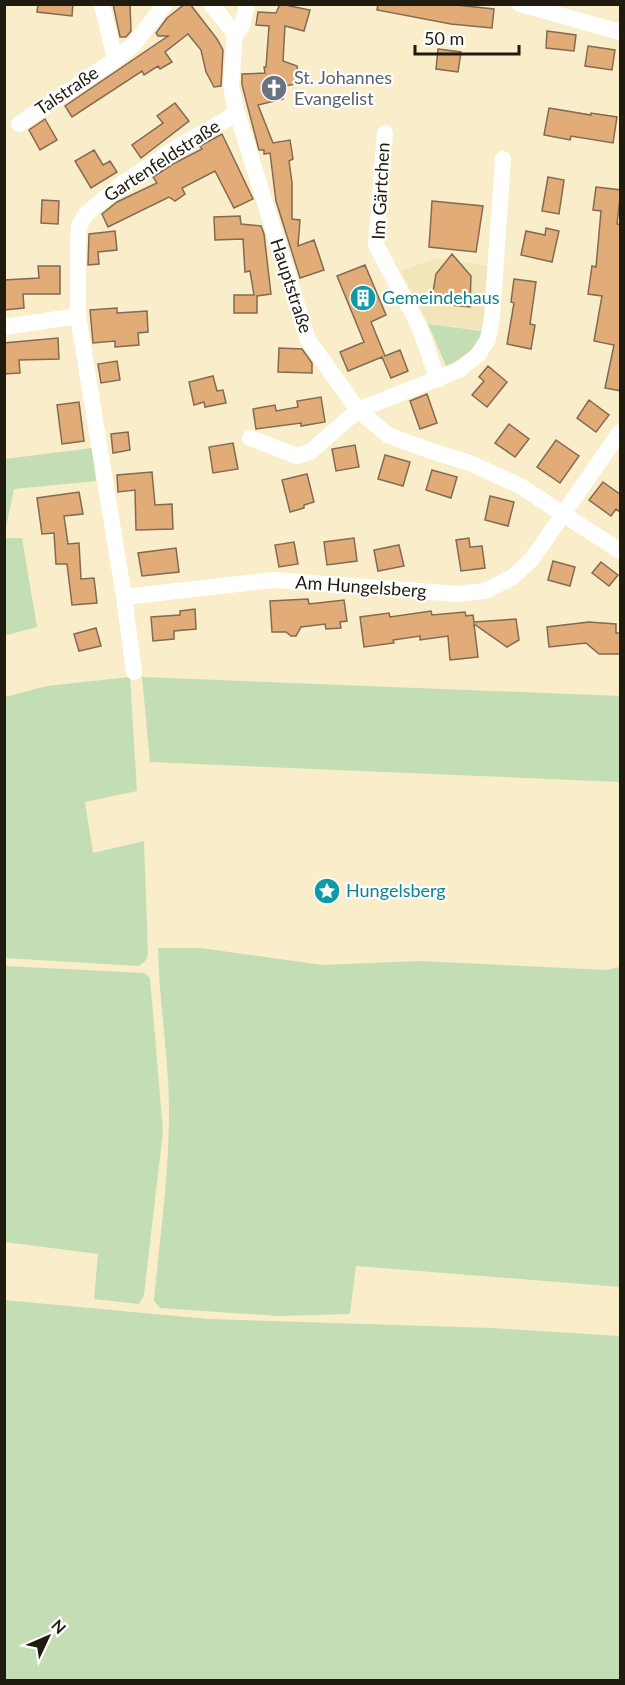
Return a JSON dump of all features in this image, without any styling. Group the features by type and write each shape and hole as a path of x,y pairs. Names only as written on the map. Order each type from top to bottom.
{"street":[{"name":"Talstraße","path":"102,4 115,60"},
{"name":"Talstraße","path":"19,124 115,60 134,44 165,4"},
{"path":"211,4 235,34"},
{"name":"Hauptstraße","path":"247,4 242,26 235,34 231,86 236,110 308,340 358,410 388,435 470,463 520,486 621,551"},
{"path":"520,4 621,32"},
{"name":"Gartenfeldstraße","path":"78,316 79,226 86,214 123,183 181,145 227,119 236,110"},
{"name":"Im Gärtchen","path":"385,133 376,245 419,326 438,380"},
{"path":"250,438 297,456 310,452 358,410 438,380 459,370 478,354 488,339 492,318 502,159"},
{"path":"4,327 78,316 134,672"},
{"name":"Am Hungelsberg","path":"124,597 273,580 458,594 485,591 513,577 532,560 621,432"}],"shaded area":[{"path":"437,258 492,267 485,330 428,324 401,271"}],"green space":[{"path":"428,324 482,331 477,343 468,353 446,366"},
{"path":"92,448 96,481 14,489 5,531 5,459"},
{"path":"5,538 22,538 37,627 7,635 4,631"},
{"path":"130,677 137,791 85,802 93,853 144,841 148,954 146,960 139,966 5,958 5,697 47,686"},
{"path":"142,677 620,696 620,782 150,762"},
{"path":"158,948 200,948 323,965 419,961 607,970 620,967 620,1287 356,1266 350,1314 278,1316 160,1308 154,1301 166,1178 169,1104"},
{"path":"5,966 144,973 150,978 163,1131 144,1295 139,1304 94,1299 98,1254 5,1242"},
{"path":"4,1300 208,1319 492,1328 620,1336 620,1680 5,1680"}],"building":[{"path":"38,4 73,4 72,16 37,12"},
{"path":"113,4 130,4 131,31 126,37 120,37"},
{"path":"185,4 190,4 223,50 221,86 214,87 206,72 201,50 188,34 165,52 172,62 160,69 158,66 144,75 142,71 72,117 65,106 168,36 158,36 156,33 167,18"},
{"path":"280,4 310,10 304,31 285,26 283,61 297,66 300,83 281,87 283,99 258,105 273,143 290,140 293,159 289,161 292,183 292,219 300,220 298,246 314,240 324,270 300,278 276,201 270,153 264,154 264,150 259,150 242,85 242,74 265,73 269,26 256,25 258,12 276,13"},
{"path":"378,4 447,4 494,9 492,28 451,24 377,10"},
{"path":"547,31 576,35 574,51 546,48"},
{"path":"588,46 615,50 612,70 585,66"},
{"path":"438,49 461,52 458,72 436,69"},
{"path":"175,103 189,121 141,158 132,145 163,123 157,116"},
{"path":"549,108 617,117 613,143 571,136 570,140 544,135"},
{"path":"45,119 57,140 40,150 29,130"},
{"path":"222,134 253,199 234,208 215,171 182,188 185,194 175,201 169,197 108,227 102,214 117,202 157,183 153,177 202,149 200,146"},
{"path":"94,150 103,165 110,161 117,172 91,188 75,161"},
{"path":"548,177 564,180 559,214 542,211"},
{"path":"596,187 621,190 617,224 621,225 621,391 605,388 614,345 594,341 602,296 588,294 592,266 596,267 601,211 593,210"},
{"path":"42,200 59,201 58,224 41,223"},
{"path":"432,201 483,206 476,252 429,247"},
{"path":"240,216 241,224 261,226 264,234 271,294 257,296 257,313 234,313 234,295 254,295 250,271 245,272 243,239 215,240 214,217"},
{"path":"546,228 559,231 552,262 521,255 526,231 545,235"},
{"path":"115,231 117,250 98,252 99,264 88,265 89,234"},
{"path":"452,254 471,276 470,307 431,303 436,274"},
{"path":"365,265 386,315 371,322 385,356 400,350 408,371 391,378 382,357 348,371 340,352 364,342 337,276"},
{"path":"38,266 60,266 60,294 23,294 24,308 4,310 4,280 39,278"},
{"path":"514,279 536,282 530,324 535,325 531,349 507,344 514,303 511,302"},
{"path":"117,308 117,313 147,311 148,332 138,333 139,345 115,347 115,341 93,343 90,310"},
{"path":"58,338 59,359 19,360 20,373 4,374 4,343"},
{"path":"279,348 302,349 312,363 312,373 278,372"},
{"path":"117,361 120,380 101,383 98,364"},
{"path":"488,366 507,382 487,407 472,395 484,381 479,377"},
{"path":"213,376 217,391 223,390 226,403 205,407 204,402 194,405 189,382"},
{"path":"427,394 437,423 420,429 410,401"},
{"path":"321,397 325,422 256,429 253,409 275,405 276,411 298,407 297,401"},
{"path":"589,400 609,415 596,432 577,418"},
{"path":"79,402 84,441 62,444 57,405"},
{"path":"509,424 529,439 515,457 495,443"},
{"path":"128,432 130,450 113,453 111,434"},
{"path":"556,440 579,456 560,483 537,467"},
{"path":"233,443 238,469 213,473 209,447"},
{"path":"355,445 359,467 336,471 332,449"},
{"path":"385,455 410,462 403,486 378,479"},
{"path":"432,470 457,477 451,498 426,490"},
{"path":"152,472 155,505 172,504 173,529 136,530 135,490 118,492 117,475"},
{"path":"307,474 314,502 290,512 282,480"},
{"path":"603,482 621,495 621,513 616,509 611,516 589,500"},
{"path":"79,492 83,514 64,516 68,544 79,543 81,579 94,578 97,603 72,605 67,564 56,564 54,533 42,534 37,498"},
{"path":"490,496 514,502 508,526 485,520"},
{"path":"354,538 357,561 327,565 324,542"},
{"path":"469,538 470,547 482,546 485,568 461,571 456,540"},
{"path":"294,542 298,564 279,567 275,545"},
{"path":"399,545 404,566 378,571 374,550"},
{"path":"176,548 179,572 142,576 138,553"},
{"path":"553,561 575,567 570,586 548,580"},
{"path":"601,562 618,575 609,586 592,573"},
{"path":"308,599 309,604 344,600 347,621 340,622 341,628 326,629 325,624 301,627 296,636 291,636 286,632 272,632 270,601"},
{"path":"195,609 196,629 174,631 174,639 153,641 151,617 180,615 180,611"},
{"path":"431,611 432,615 465,612 466,616 473,615 474,622 516,619 519,640 507,647 474,624 478,657 450,660 448,636 420,640 420,636 393,640 394,643 364,647 360,617 389,613 390,617"},
{"path":"589,622 616,624 616,633 621,633 621,654 599,654 586,643 549,647 547,627"},
{"path":"96,628 101,646 79,651 74,634"}],"place":[{"name":"St. Johannes Evangelist","path":"274,88"},
{"name":"Gemeindehaus","path":"363,298"},
{"name":"Hungelsberg","path":"327,891"}]}
